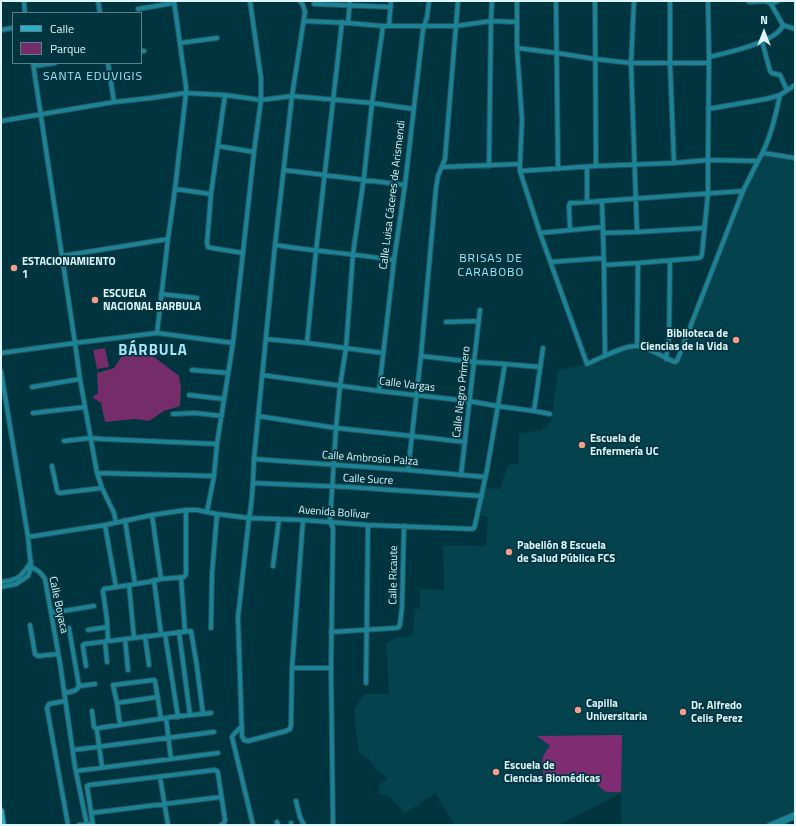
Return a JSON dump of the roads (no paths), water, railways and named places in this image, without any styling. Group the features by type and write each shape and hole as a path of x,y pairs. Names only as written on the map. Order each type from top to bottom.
{"street":[{"path":"24,1 25,12"},
{"path":"98,1 100,12"},
{"path":"207,512 214,476 217,444 233,343 261,100 261,78 250,1"},
{"path":"300,1 305,12 292,96 275,245 254,459 251,508 238,617 242,736 244,740 248,741 286,732 290,729 292,668 303,520"},
{"path":"389,26 391,1"},
{"name":"Calle Luisa Cáceres de Arismendi","path":"379,391 413,109 424,25 427,17 429,1"},
{"path":"408,470 421,356 436,188 438,176 445,159 458,1"},
{"path":"489,166 490,21 492,1"},
{"path":"517,1 517,48 522,120 520,171 540,233 587,364 621,349 637,346 666,359 675,362 677,361 743,191 763,153 774,121 780,95"},
{"path":"556,1 558,169"},
{"path":"596,1 596,166"},
{"path":"634,1 631,63 637,232"},
{"path":"670,1 670,63 674,163"},
{"path":"604,265 670,261 701,257 708,193 708,1"},
{"path":"748,1 768,2 771,4 784,25 795,28"},
{"path":"771,4 778,1"},
{"path":"138,10 174,2 186,87 157,334"},
{"path":"314,4 350,3 390,7"},
{"path":"348,23 350,3"},
{"path":"304,21 342,22 382,26 456,26 490,21 516,22"},
{"path":"307,343 342,22"},
{"path":"709,57 744,48 762,41 777,33 784,25"},
{"path":"333,825 331,632 333,528 330,522 332,487 340,386 346,348 353,254 382,26"},
{"path":"1,30 12,28"},
{"path":"180,43 217,38"},
{"path":"762,41 770,71 780,75 787,90"},
{"path":"517,48 631,63 709,63"},
{"path":"44,64 34,65 76,343 80,379 97,473 102,488 114,513 116,522"},
{"path":"108,64 114,102"},
{"path":"708,109 766,99 780,95 795,85"},
{"path":"1,121 114,102 186,93 225,95 261,100 292,96 372,103 413,109"},
{"path":"225,95 211,194 206,243 208,247 243,253"},
{"path":"218,146 254,152"},
{"path":"763,153 795,158"},
{"path":"520,171 708,160 758,161"},
{"path":"442,166 489,166 520,164"},
{"path":"587,167 587,201"},
{"path":"284,170 405,185"},
{"path":"175,189 211,194"},
{"path":"570,230 570,204 587,201 743,191"},
{"path":"602,201 605,356"},
{"path":"540,233 603,227"},
{"path":"603,233 704,228"},
{"path":"62,256 168,240"},
{"path":"275,245 394,260"},
{"path":"551,262 604,258"},
{"path":"666,359 669,338 670,261"},
{"path":"637,346 638,263"},
{"path":"162,294 197,298"},
{"name":"Calle Negro Primero","path":"461,475 480,310"},
{"path":"446,322 479,322"},
{"path":"1,354 76,343 157,334 233,343"},
{"path":"266,339 383,353"},
{"path":"534,410 543,348"},
{"path":"421,356 540,367"},
{"name":"Avenida Bolívar","path":"28,537 186,510 197,510 249,518 472,529 475,525 482,496 504,364"},
{"path":"192,370 228,373"},
{"path":"1,371 31,562 28,576 16,584 1,587"},
{"name":"Calle Vargas","path":"262,375 416,396 469,401 534,410 550,414"},
{"path":"32,387 80,379"},
{"path":"189,395 224,399"},
{"path":"33,413 85,407"},
{"path":"174,414 195,413 222,416"},
{"path":"258,416 336,428 465,442"},
{"path":"64,441 91,438 217,444"},
{"name":"Calle Ambrosio Palza","path":"254,459 485,477"},
{"path":"52,466 57,490 60,493 102,488"},
{"path":"97,473 214,476"},
{"name":"Calle Sucre","path":"253,483 348,487 482,496"},
{"path":"107,662 107,627 103,590 154,580 184,577 186,574 186,510"},
{"path":"211,628 212,574 217,514"},
{"path":"152,515 161,579"},
{"path":"273,566 278,519"},
{"path":"125,520 135,584"},
{"path":"104,525 116,587"},
{"path":"366,683 368,622 368,525"},
{"name":"Calle Ricaute","path":"367,629 399,627 402,607 404,526"},
{"path":"1,582 13,581 23,574 31,562"},
{"name":"Calle Boyaca","path":"31,567 40,572 46,580 72,750 87,825"},
{"path":"181,577 185,631"},
{"path":"154,580 178,717"},
{"path":"129,585 134,638"},
{"path":"51,613 94,606"},
{"path":"30,625 35,654 38,656 58,654"},
{"path":"88,630 107,627"},
{"path":"64,693 78,689 69,628"},
{"path":"331,632 367,629"},
{"path":"86,666 83,645 86,644 191,631 203,714"},
{"path":"179,632 190,715"},
{"path":"145,636 149,665"},
{"path":"125,639 128,670"},
{"path":"292,668 331,668"},
{"path":"120,725 113,687 115,685 154,680 168,737 171,758"},
{"path":"78,686 95,684"},
{"path":"117,703 158,697"},
{"path":"65,701 49,704 47,708 68,825"},
{"path":"92,711 94,727 97,729 98,746 102,767"},
{"path":"97,729 211,713"},
{"path":"242,726 232,737 253,825"},
{"path":"72,750 214,732"},
{"path":"76,771 218,753"},
{"path":"79,825 93,824 86,786 215,770 217,771 225,820 221,825"},
{"path":"160,777 168,825"},
{"path":"91,813 221,797"},
{"path":"296,801 300,817 304,825"},
{"path":"769,825 795,814"},
{"path":"1,815 3,825"},
{"path":"777,825 795,817"}],"place":[{"name":"ESTACIONAMIENTO 1","path":"14,268"},
{"name":"ESCUELA NACIONAL BARBULA","path":"95,300"},
{"name":"Biblioteca de Ciencias de la Vida","path":"736,340"},
{"name":"Escuela de Enfermería UC","path":"582,445"},
{"name":"Pabellón 8 Escuela de Salud Pública FCS","path":"509,552"},
{"name":"Capilla Universitaria","path":"578,710"},
{"name":"Dr. Alfredo Celis Perez","path":"683,712"},
{"name":"Escuela de Ciencias Biomédicas","path":"496,772"}],"district":[{"name":"SANTA EDUVIGIS","path":"93,77"},
{"name":"BRISAS DE CARABOBO","path":"491,266"},
{"name":"BÁRBULA","path":"153,351"}]}
